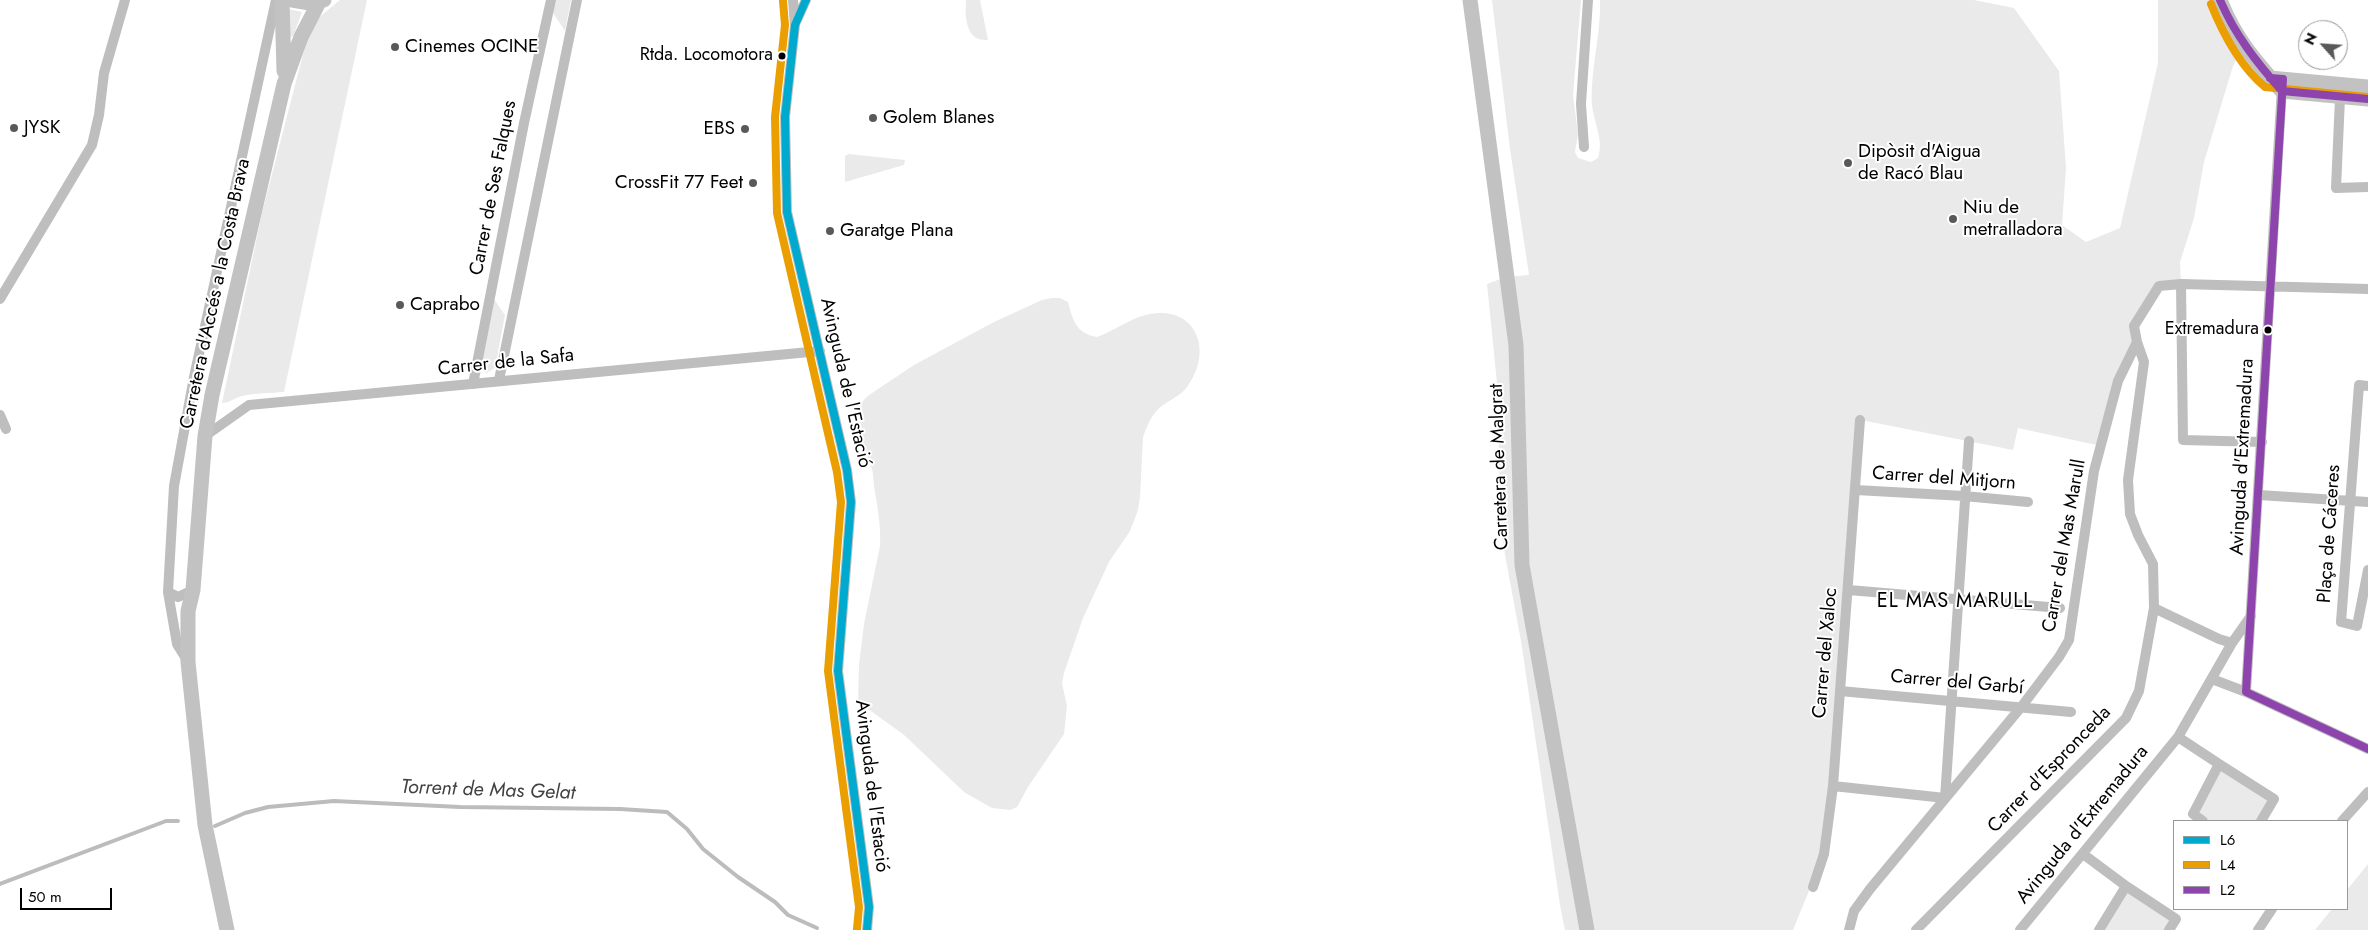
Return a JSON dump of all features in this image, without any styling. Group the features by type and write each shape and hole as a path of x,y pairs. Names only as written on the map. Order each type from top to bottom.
{"street":[{"path":"0,299 92,144 99,115 104,73 125,0"},
{"path":"188,662 177,644 168,592 176,476 196,368 276,0"},
{"name":"Carretera d'Accés a la Costa Brava","path":"282,0 284,84"},
{"path":"292,0 306,3 322,1"},
{"name":"Carrer de Ses Falques","path":"473,384 519,150 551,0"},
{"path":"499,380 577,0"},
{"name":"Avinguda de l'Estació","path":"793,0 795,25 785,117 787,212 847,470 852,502 838,671 869,907 867,930"},
{"name":"Avinguda de l'Estació","path":"795,25 806,0"},
{"name":"Carretera de Malgrat","path":"1470,0 1485,125 1516,345 1522,565 1587,930"},
{"path":"1584,147 1581,104 1588,0"},
{"path":"2220,0 2243,47 2275,80 2340,98 2368,99"},
{"name":"Carretera d'Accés a la Costa Brava","path":"227,930 205,825 188,662 188,611 193,590 205,436 212,395 284,84 301,36 322,1"},
{"path":"2275,80 2368,86"},
{"name":"Avinguda d'Extremadura","path":"2246,692 2271,286 2275,80"},
{"path":"2340,98 2336,188 2368,187"},
{"path":"2262,442 2182,440 2181,284 2368,289"},
{"name":"Carrer del Mas Marull","path":"1849,930 1854,911 1870,889 2022,706 2059,657 2068,640 2094,471 2118,381 2137,342 2134,326 2159,286 2181,284"},
{"name":"Carrer d'Espronceda","path":"1916,930 2126,718 2139,691 2154,608 2154,564 2138,535 2130,514 2128,480 2144,362 2137,342"},
{"name":"Carrer de la Safa","path":"205,436 249,406 820,350"},
{"name":"Plaça de Cáceres","path":"2368,386 2359,385 2341,622 2357,626 2368,570"},
{"path":"0,415 6,429"},
{"name":"Carrer del Xaloc","path":"1813,887 1824,854 1833,786 1849,590 1860,420"},
{"path":"1833,786 1945,798 1969,441"},
{"name":"Carrer del Mitjorn","path":"1856,490 1964,496 2028,502"},
{"path":"2258,495 2368,502"},
{"path":"168,592 178,597 193,590"},
{"path":"1849,590 2060,608"},
{"path":"2154,608 2219,639 2232,642"},
{"name":"Avinguda d'Extremadura","path":"2020,930 2178,737 2232,642 2251,615"},
{"path":"2212,679 2246,692 2368,749"},
{"name":"Carrer del Garbí","path":"1840,691 2022,706 2071,712"},
{"path":"2178,737 2274,799 2262,820"},
{"path":"2202,820 2193,814 2219,764"},
{"path":"2343,820 2368,792"},
{"path":"2083,854 2126,886 2176,919 2169,930"},
{"path":"2099,930 2126,886"},
{"path":"2258,930 2271,910"}],"shaded area":[{"path":"340,0 367,0 284,392 247,395 222,403 262,213 308,35 317,19"},
{"path":"556,0 571,0 565,31 553,13"},
{"path":"966,0 980,0 988,40 980,40 975,37 968,27"},
{"path":"1492,0 1581,0 1573,95 1578,134 1575,152 1578,158 1591,162 1598,158 1600,151 1592,105 1592,92 1600,0 1974,0 2014,8 2059,71 2066,168 2062,225 2086,242 2120,228 2158,63 2158,0 2220,0 2243,47 2233,66 2204,162 2194,218 2180,262 2181,284 2159,286 2135,326 2137,342 2118,381 2101,446 2018,428 2013,450 1861,420 1824,854 1793,930 1565,930 1521,641 1501,533 1497,383 1487,284 1506,277 1529,275 1510,149"},
{"path":"288,9 302,12 293,37 290,36"},
{"path":"849,154 905,160 904,165 845,182 845,156"},
{"path":"1060,298 1068,302 1076,325 1084,333 1097,337 1146,315 1163,313 1177,316 1188,323 1195,333 1199,345 1199,358 1195,373 1187,387 1158,410 1147,427 1143,437 1138,510 1130,531 1109,562 1083,618 1064,673 1062,683 1067,706 1064,734 1028,787 1017,807 1010,810 992,808 964,792 903,734 858,702 859,665 864,624 880,539 873,472 855,422 860,404 869,395 914,365 994,322 1042,300"},
{"path":"494,299 505,315 495,368 486,373 481,370 480,365"},
{"path":"2219,764 2274,799 2262,820 2202,820 2193,814"},
{"path":"2368,864 2368,930 2315,930 2331,910 2348,910 2348,889"},
{"path":"2126,886 2176,918 2169,930 2103,930"}],"waterway":[{"name":"Torrent de Mas Gelat","path":"215,826 245,813 268,807 334,801 460,807 620,809 667,812 687,829 703,849 738,877 775,902 788,915 817,928"},
{"name":"Torrent de Mas Gelat","path":"0,884 166,821 178,821"}],"transit line":[{"name":"L6","path":"806,0 795,25 785,117 787,212 847,470 851,502 838,671 869,907 867,930"},
{"name":"L2","path":"2220,0 2232,25 2247,48 2282,91 2368,99"},
{"name":"L4","path":"783,1 785,25 775,117 777,213 837,472 841,502 828,671 859,907 857,929"},
{"name":"L4","path":"2211,4 2233,49 2256,79 2265,87 2367,97"},
{"name":"L2","path":"2270,78 2283,79 2246,692 2368,749"}],"place":[{"name":"Cinemes OCINE","path":"395,47"},
{"name":"Rtda. Locomotora","path":"782,56"},
{"name":"Golem Blanes","path":"873,118"},
{"name":"JYSK","path":"14,128"},
{"name":"EBS","path":"745,129"},
{"name":"Dipòsit d'Aigua de Racó Blau","path":"1848,163"},
{"name":"CrossFit 77 Feet","path":"753,183"},
{"name":"Niu de metralladora","path":"1953,219"},
{"name":"Garatge Plana","path":"830,231"},
{"name":"Caprabo","path":"400,305"},
{"name":"Extremadura","path":"2268,330"}],"district":[{"name":"EL MAS MARULL","path":"1955,602"}]}
